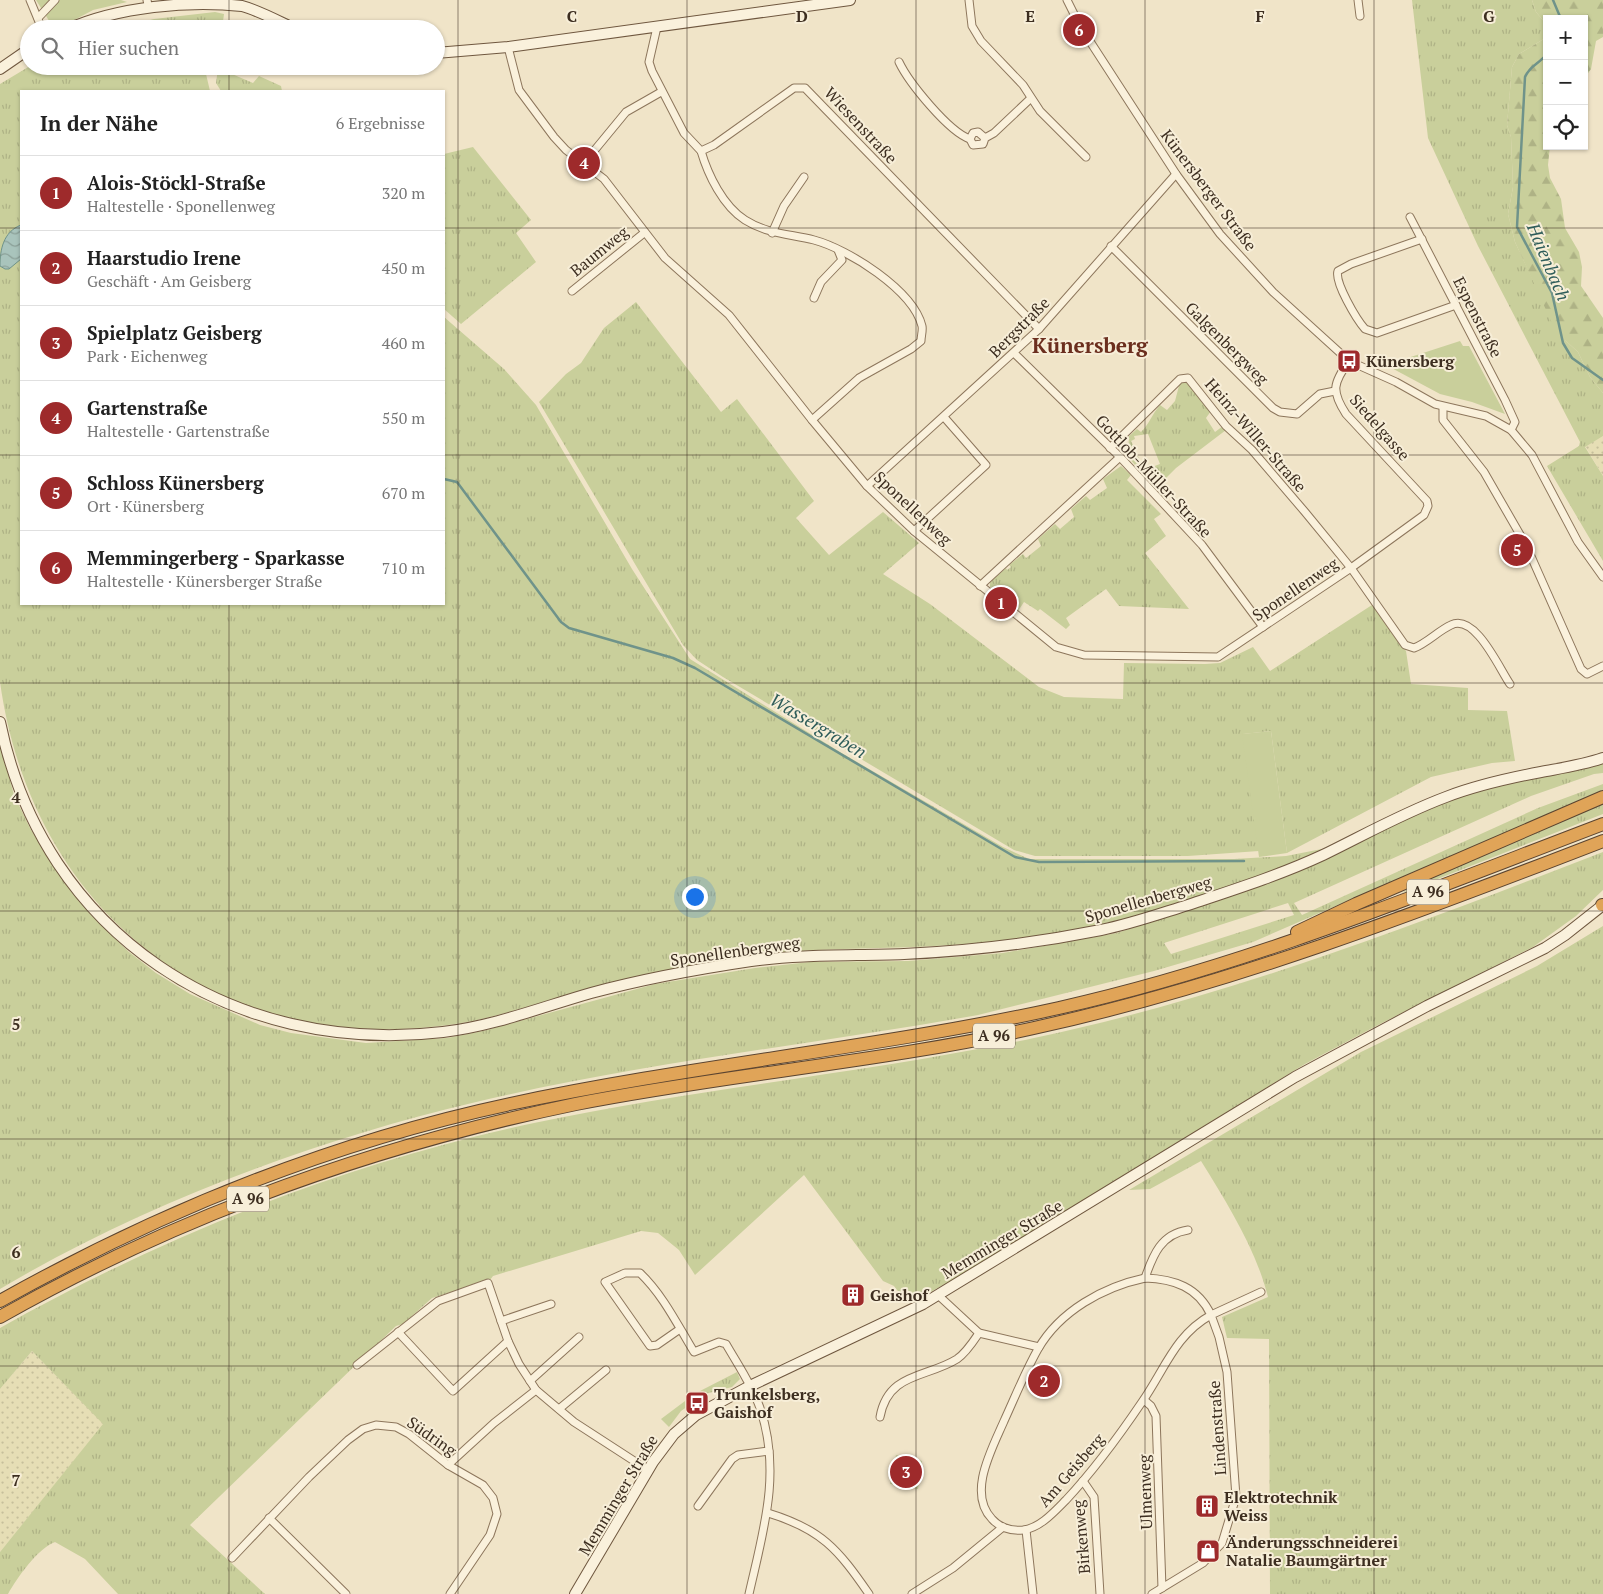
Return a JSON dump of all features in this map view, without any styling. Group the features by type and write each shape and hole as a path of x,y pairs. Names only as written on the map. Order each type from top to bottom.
{"highway":[{"name":"A 96","path":"1252,955 1348,907 1603,797"},
{"name":"A 96","path":"0,1301 99,1248 223,1194 349,1148 447,1119 512,1104 612,1084 1012,1018 1147,986 1252,955 1432,890 1603,824"},
{"name":"A 96","path":"0,1317 74,1277 164,1234 306,1177 393,1149 446,1134 575,1105 920,1050 1111,1010 1194,987 1367,931 1603,841"}],"street":[{"path":"30,0 38,18 55,0"},
{"path":"445,52 508,47 657,27 790,3 850,0"},
{"path":"969,0 975,32 1022,85 1030,98 1086,157"},
{"name":"Künersberger Straße","path":"1067,0 1080,26 1176,174 1220,234 1254,272 1292,312 1349,361 1385,376 1419,397 1443,407 1486,416 1511,430 1532,455 1578,542 1603,577"},
{"path":"1358,0 1360,16"},
{"path":"90,20 148,3 213,2 247,4 278,20"},
{"path":"657,27 649,62 661,92 684,133 701,151 708,172 736,213 745,220 772,233 816,241 838,250 880,276 906,300 917,314 922,328 920,341 911,349 859,378 812,420"},
{"name":"Sponellenweg","path":"508,47 516,84 522,96 566,150 608,183 644,233 665,258 729,315 867,486 914,532 1047,641 1077,654 1218,657 1351,568 1424,514 1428,506"},
{"path":"0,69 20,55"},
{"path":"898,62 910,82 939,114 960,135 970,139 974,133 978,132 985,138 994,133 1030,98"},
{"name":"Wiesenstraße","path":"701,151 714,145 794,88 805,88 1039,329"},
{"path":"584,163 626,112 661,92"},
{"name":"Bergstraße","path":"867,486 1039,329 1176,174"},
{"path":"772,233 784,206 804,177"},
{"name":"Espenstraße","path":"1410,217 1514,419 1515,425 1511,430"},
{"name":"Baumweg","path":"572,291 644,233"},
{"path":"1422,238 1351,264 1338,271 1337,279 1364,329 1377,333 1456,306"},
{"name":"Galgenbergweg","path":"1111,246 1256,393 1280,412 1297,414 1320,394 1335,391"},
{"path":"814,298 821,282 842,260 838,250"},
{"name":"Gottlob-Müller-Straße","path":"1014,353 1120,458 1202,545 1263,628"},
{"name":"Siedelgasse","path":"1349,361 1340,375 1335,391 1346,414 1427,501 1428,506"},
{"name":"Heinz-Willer-Straße","path":"1110,448 1180,379 1188,378 1226,426 1252,450 1351,568"},
{"path":"1443,407 1443,420 1484,472 1532,558 1581,669 1587,674 1603,666"},
{"path":"914,532 986,465 944,417"},
{"path":"980,586 1120,458"},
{"path":"1351,568 1409,648 1418,647 1450,625 1461,623 1468,625 1478,634 1510,684"},
{"name":"Sponellenbergweg","path":"0,722 8,757 39,830 67,875 85,898 127,942 182,982 231,1006 260,1017 336,1032 391,1036 468,1028 617,986 745,962 792,957 911,953 982,948 1105,929 1207,899 1301,865 1409,812 1458,792 1496,780 1580,765 1603,758"},
{"name":"Memminger Straße","path":"575,1594 648,1470 668,1440 682,1426 706,1408 884,1324 938,1296 1244,1107 1345,1048 1545,948 1565,936 1603,905"},
{"path":"1145,1278 1161,1243 1174,1233 1188,1230"},
{"path":"680,1329 657,1345 650,1346 605,1282 625,1273 640,1273 656,1288 694,1352 719,1342 726,1344 750,1386 760,1408 769,1451 768,1513 749,1594"},
{"path":"1033,1594 1026,1530 1003,1527 992,1519 984,1509 980,1498 981,1486 988,1462 1003,1424 1039,1347 1068,1315 1093,1296 1125,1282 1145,1278 1162,1278 1184,1286 1203,1300 1211,1315"},
{"path":"357,1365 438,1301 488,1283 508,1341 536,1390 574,1422 648,1470"},
{"name":"Am Geisberg","path":"1026,1530 1048,1518 1083,1481 1144,1400 1189,1329 1211,1315 1261,1292"},
{"path":"938,1296 979,1333 1039,1347"},
{"path":"501,1321 551,1304"},
{"name":"Lindenstraße","path":"1152,1594 1203,1563 1222,1543 1236,1497 1227,1372 1219,1336 1211,1315"},
{"path":"398,1332 453,1391 508,1341"},
{"path":"880,1417 882,1406 892,1391 919,1373 956,1360 979,1333"},
{"path":"530,1381 579,1337"},
{"path":"559,1409 606,1370"},
{"path":"448,1465 494,1423 536,1390"},
{"name":"Ulmenweg","path":"1144,1400 1151,1406 1156,1416 1162,1588"},
{"name":"Südring","path":"232,1558 269,1518 348,1440 363,1429 376,1425 396,1427 410,1434 448,1465 483,1485 493,1498 497,1514 490,1535 450,1594"},
{"path":"698,1506 732,1459 744,1454 769,1451"},
{"name":"Birkenweg","path":"1083,1481 1089,1487 1094,1497 1100,1594"},
{"path":"768,1513 798,1522 820,1536 847,1564 869,1594"},
{"path":"269,1518 346,1594"},
{"path":"912,1594 953,1568 1003,1527"}],"shaded area":[{"path":"1603,436 1603,476 1585,446"},
{"path":"32,1351 104,1424 0,1552 0,1389"}],"green space":[{"path":"36,0 121,0 127,2 93,10 74,20 49,20"},
{"path":"1412,0 1532,0 1536,12 1543,20 1543,39 1519,54 1512,67 1507,125 1511,137 1513,187 1508,214 1515,242 1542,299 1566,341 1578,352 1590,377 1603,393 1603,436 1585,447 1603,476 1603,561 1547,466 1579,446 1580,442 1478,246 1428,138"},
{"path":"1532,0 1603,0 1603,37 1596,41 1591,69 1588,73 1588,15 1543,15 1543,20 1536,12"},
{"path":"215,12 224,14 223,20 150,20"},
{"path":"1543,39 1543,150 1550,150 1548,165 1550,178 1561,199 1565,228 1579,252 1582,267 1581,286 1603,318 1603,393 1590,377 1578,352 1566,341 1552,323 1515,242 1508,214 1513,187 1511,137 1507,125 1512,67 1519,54"},
{"path":"20,72 20,75 206,75 210,90 20,90 20,605 445,605 445,318 504,369 536,405 632,569 690,659 840,752 1003,847 1029,859 1234,859 1286,856 1327,848 1285,866 1200,897 1157,910 1069,931 979,943 923,947 811,950 747,956 608,983 499,1015 448,1025 363,1029 285,1017 213,991 149,951 95,900 51,837 19,764 0,682 0,84"},
{"path":"217,75 234,75 253,83 259,76 281,86 282,90 220,90 216,83"},
{"path":"473,147 531,220 516,233 536,262 461,324 445,310 445,154"},
{"path":"636,302 721,412 737,399 814,501 796,518 829,555 883,512 919,543 883,574 930,604 1039,687 1064,697 1123,699 1124,663 1220,663 1253,647 1270,671 1372,605 1406,651 1411,684 1468,688 1468,710 1507,711 1515,761 1492,763 1431,777 1287,853 1271,731 1243,734 1259,851 1188,856 1035,856 1014,850 723,677 697,660 683,645 539,402 566,374 581,363 604,328"},
{"path":"1460,341 1463,346 1469,346 1505,414 1472,402 1440,394 1386,365"},
{"path":"1188,381 1211,411 1206,418 1215,432 1223,426 1226,430 1176,468 1162,482 1155,473 1147,479 1130,459 1138,456 1144,470 1160,464 1148,434 1134,436 1135,439 1131,441 1137,453 1128,457 1129,436 1137,429 1141,432 1160,405 1167,410 1175,401 1180,382"},
{"path":"1121,466 1131,475 1127,480 1161,514 1154,519 1166,536 1145,553 1189,609 1119,606 1106,589 1066,618 1070,625 1066,629 1040,609 1038,611 1024,602 1018,611 990,587 990,582 1006,568 1007,570 1011,567 1009,565 1023,554 1026,558 1041,546 1038,539 1055,524 1060,529 1074,517 1071,509 1086,496 1090,500 1107,488 1103,479"},
{"path":"1271,731 1287,853 1259,857 1242,734"},
{"path":"0,742 14,795 30,828 50,861 91,915 129,952 156,973 190,994 260,1025 291,1033 366,1043 447,1038 483,1031 655,984 755,968 810,962 908,961 1003,953 1117,933 1216,899 1455,796 1603,761 1603,773 1594,774 1531,796 1294,903 1302,915 1538,808 1603,784 1603,790 1253,942 1154,971 978,1015 661,1065 535,1089 412,1118 290,1156 169,1203 110,1230 0,1289","holes":["1288,903 1294,915 1171,954 1164,943"]},
{"path":"1603,801 1603,814 1402,893 1428,876"},
{"path":"1603,852 1603,890 1576,916 1533,947 1305,1064 970,1270 918,1299 904,1299 894,1286 883,1281 804,1175 695,1275 679,1250 658,1233 641,1231 493,1276 490,1280 432,1298 403,1324 396,1326 190,1525 265,1594 118,1594 85,1559 55,1542 48,1545 35,1557 22,1572 8,1594 0,1594 0,1552 103,1424 32,1351 0,1389 0,1328 127,1262 259,1205 326,1181 464,1139 534,1123 658,1100 972,1050 1034,1038 1179,1002 1322,957 1393,932"},
{"path":"1603,926 1603,1594 1270,1594 1269,1339 1227,1338 1222,1317 1268,1297 1263,1279 1240,1227 1201,1161 1150,1189 1129,1190 1361,1052 1537,966"},
{"path":"737,1372 740,1379 732,1387 693,1397 700,1391"},
{"path":"689,1398 691,1404 681,1411 669,1427 661,1419"},
{"path":"896,1455 922,1461 918,1489 890,1484"}],"water":[{"path":"20,226 20,260 9,269 5,269 0,266 1,254 6,237"}],"waterway":[{"name":"Haienbach","path":"1553,0 1559,15"},
{"name":"Haienbach","path":"1543,58 1529,70 1525,77 1517,227 1552,293 1563,343 1572,358 1603,380"},
{"name":"Wassergraben","path":"445,479 457,482 561,622 569,628 673,658 695,668 1015,857 1039,862 1244,861"}],"place":[{"name":"Memmingerberg - Sparkasse","path":"1079,30"},
{"name":"Gartenstraße","path":"584,163"},
{"name":"Künersberg","path":"1349,361"},
{"name":"Schloss Künersberg","path":"1517,550"},
{"name":"Alois-Stöckl-Straße","path":"1001,603"},
{"name":"Geishof","path":"853,1295"},
{"name":"Haarstudio Irene","path":"1044,1381"},
{"name":"Trunkelsberg, Gaishof","path":"697,1403"},
{"name":"Spielplatz Geisberg","path":"906,1472"},
{"name":"Elektrotechnik Weiss","path":"1207,1506"},
{"name":"Änderungsschneiderei Natalie Baumgärtner","path":"1208,1551"}],"district":[{"name":"Künersberg","path":"1090,346"}]}
